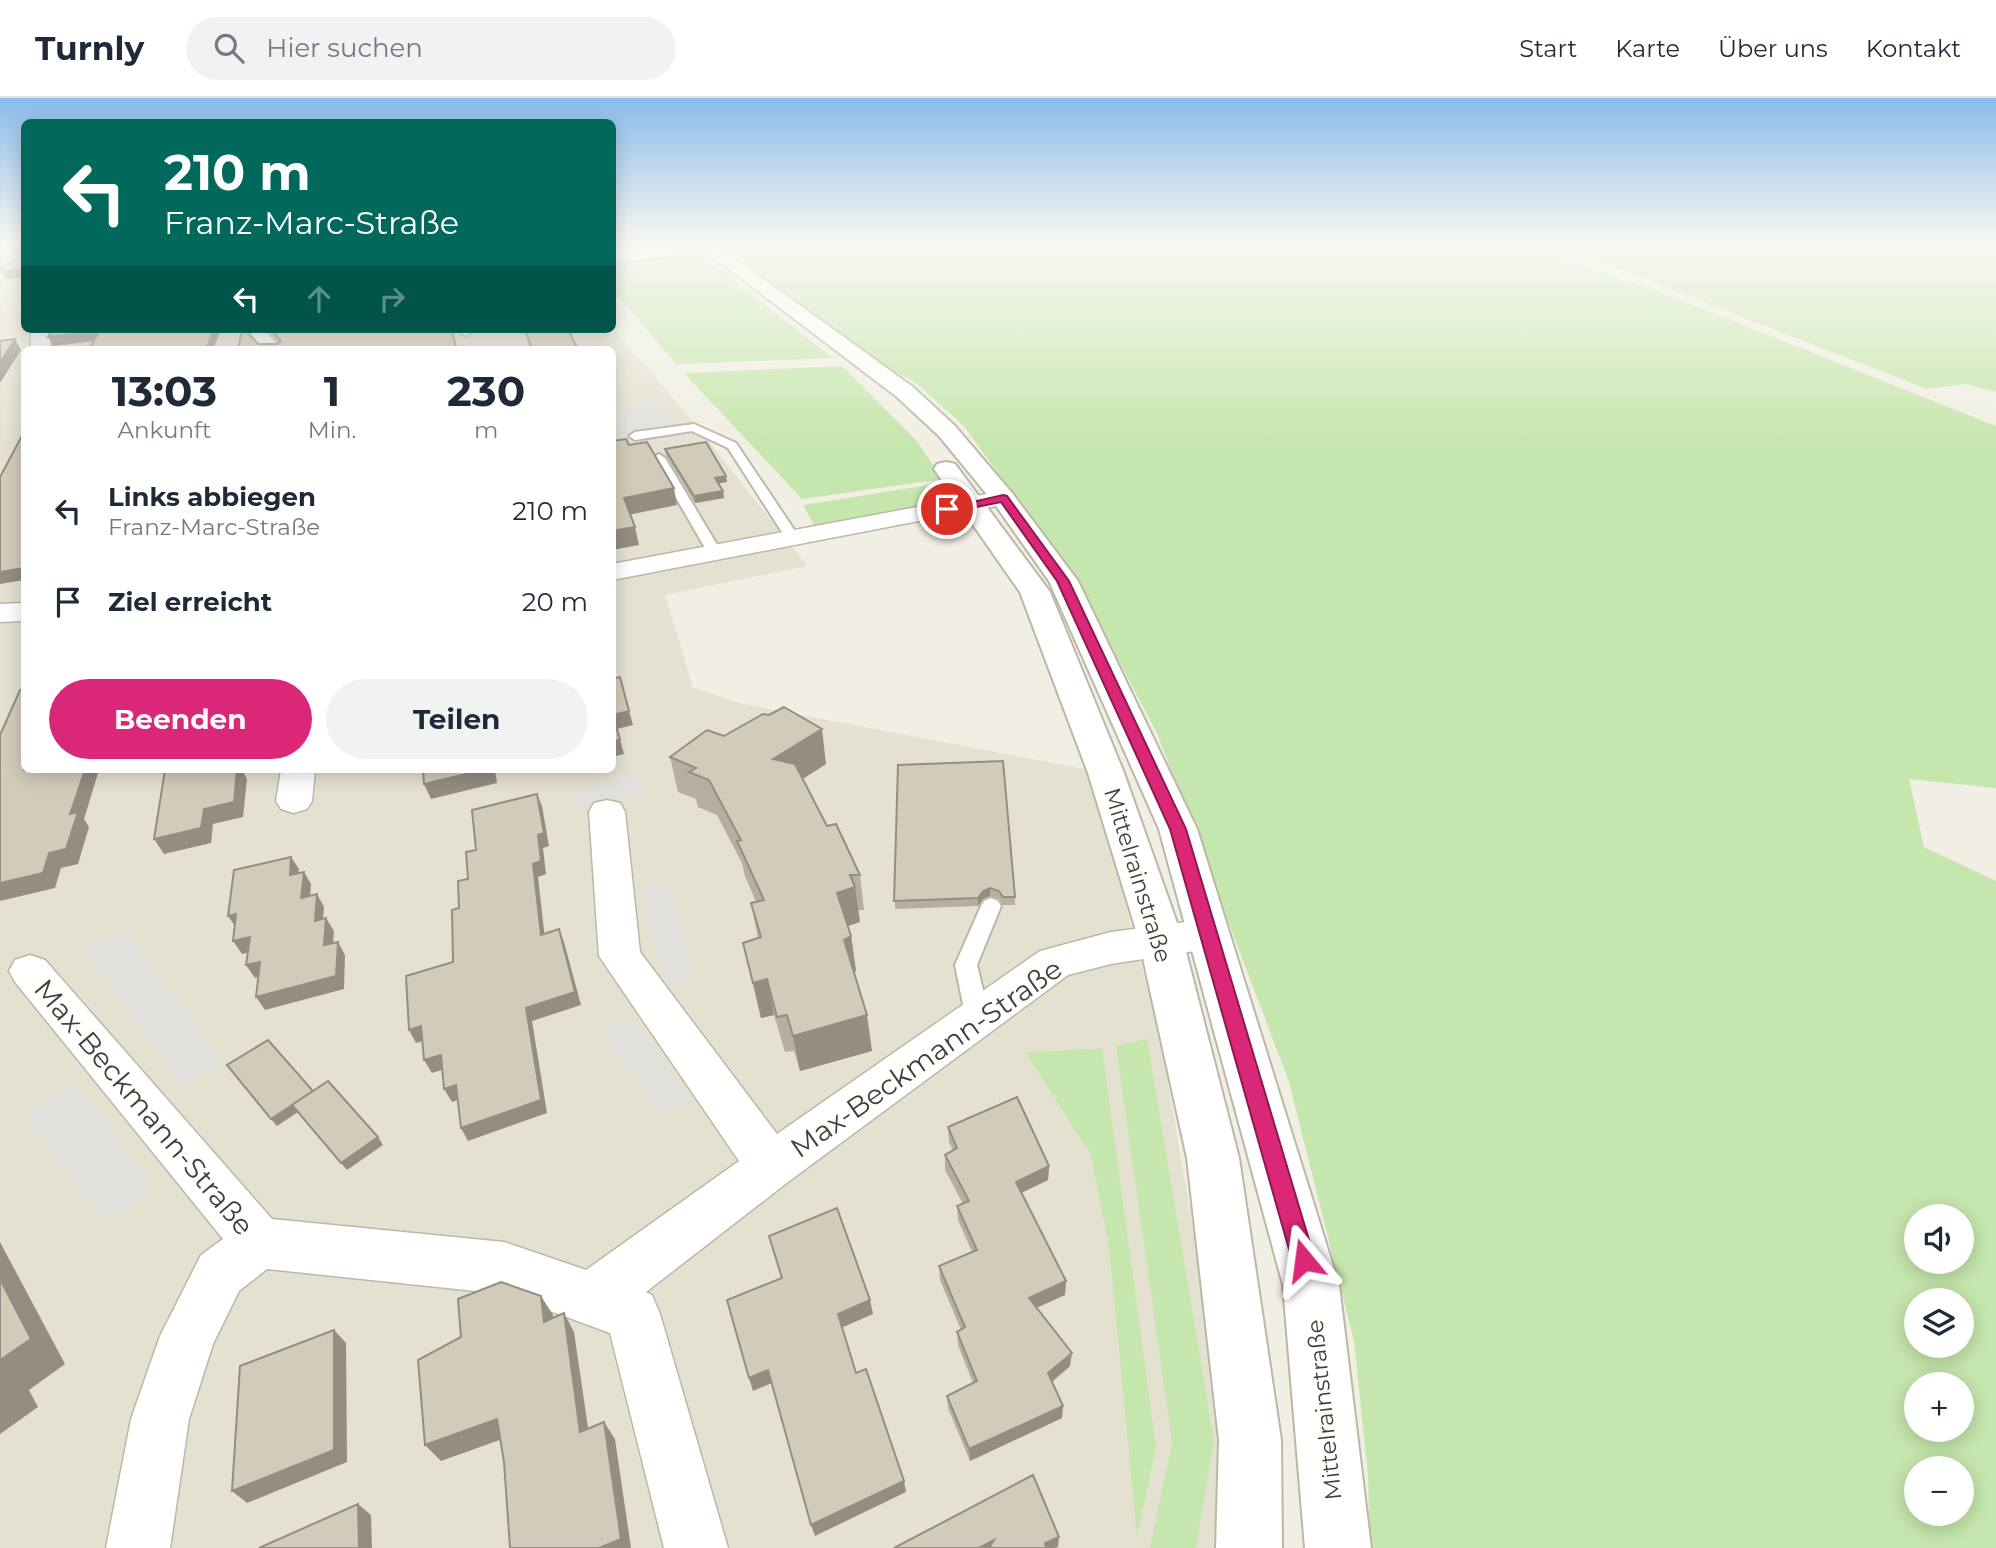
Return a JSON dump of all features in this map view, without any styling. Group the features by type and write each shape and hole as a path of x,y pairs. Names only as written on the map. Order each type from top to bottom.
{"street":[{"name":"Mittelrainstraße","path":"795,312 817,328 1063,581 1178,829 1311,1285 1338,1548"},
{"name":"Mittelrainstraße","path":"989,502 1035,592 1106,773 1161,940 1213,1158 1250,1440 1249,1548"},
{"path":"616,571 989,502"},
{"name":"Max-Beckmann-Straße","path":"607,812 620,956 771,1166"},
{"name":"Max-Beckmann-Straße","path":"592,1299 771,1166 1055,962 1111,948 1208,934"},
{"name":"Max-Beckmann-Straße","path":"30,971 259,1242 504,1268 632,1314 696,1548"},
{"name":"Max-Beckmann-Straße","path":"138,1548 160,1419 188,1336 220,1273 259,1242"}],"lane":[{"path":"635,436 694,427 732,446 792,537"},
{"path":"659,458 715,553"},
{"path":"978,1019 966,965 991,905"}],"shaded area":[{"path":"0,312 21,312 21,333 616,332 696,425 807,566 665,595 693,688 744,704 1090,770 1159,1030 1227,1425 1214,1548 0,1548"},
{"path":"655,402 685,438 616,449 616,407"},
{"path":"638,774 644,792 578,810 571,792"},
{"path":"670,882 694,979 665,993 642,890"},
{"path":"123,930 223,1062 183,1086 85,949"},
{"path":"631,1018 691,1099 662,1116 603,1034"},
{"path":"75,1084 153,1187 104,1221 24,1115"}],"green space":[{"path":"631,312 773,312 833,358 676,364"},
{"path":"811,312 1709,312 1996,426 1996,788 1909,779 1924,847 1996,881 1996,1548 1370,1548 1368,1476 1354,1341 1289,1082 1157,733 1081,590 965,427 915,382 882,365"},
{"path":"1729,312 1996,312 1996,392 1966,384 1927,389"},
{"path":"842,366 916,440 943,479 802,499 684,373"},
{"path":"948,482 961,503 815,527 803,505"},
{"path":"1147,1039 1214,1441 1196,1548 1150,1548 1172,1442 1116,1046"},
{"path":"1102,1048 1156,1447 1137,1537 1109,1246 1091,1155 1026,1053"}],"building":[{"path":"50,333 82,333 48,337"},
{"path":"98,333 212,333 208,346 91,346"},
{"path":"241,333 248,333 258,344 278,344 281,341 274,333 452,333 456,346 239,346"},
{"path":"526,333 570,333 576,346 531,346"},
{"path":"15,339 0,362 0,341"},
{"path":"21,438 21,568 0,572 0,477"},
{"path":"626,439 629,445 647,442 674,488 624,498 635,527 616,530 616,440"},
{"path":"706,442 726,476 715,478 723,491 694,496 665,449"},
{"path":"620,677 629,711 616,714 616,678"},
{"path":"20,690 21,773 84,773 70,814 78,812 66,849 49,853 43,873 0,883 0,735"},
{"path":"784,707 822,729 773,759 795,764 827,826 836,824 860,875 850,875 855,887 837,893 851,936 844,940 867,1015 793,1036 787,1015 777,1017 767,979 753,983 743,943 761,937 751,903 764,900 737,841 741,840 709,780 689,772 696,768 670,757 707,730 724,736 763,714 769,715"},
{"path":"1003,761 1015,897 1003,897 999,891 990,888 983,891 978,898 894,901 898,765"},
{"path":"165,773 237,773 234,802 204,809 201,828 154,839"},
{"path":"423,773 470,773 424,784"},
{"path":"537,794 544,833 538,835 541,861 533,864 541,935 559,929 575,992 526,1008 541,1100 461,1128 456,1085 444,1089 441,1055 424,1060 421,1026 409,1030 406,976 453,962 452,910 459,908 458,881 468,879 466,852 476,850 472,810"},
{"path":"291,857 290,875 304,872 301,898 317,894 315,921 326,918 324,945 338,942 336,976 256,997 260,962 246,965 250,937 233,941 236,914 228,916 234,870"},
{"path":"268,1040 313,1091 271,1119 227,1065"},
{"path":"328,1081 378,1137 341,1163 292,1105"},
{"path":"1017,1097 1049,1166 1016,1182 1066,1281 1029,1298 1072,1353 1048,1373 1063,1406 969,1449 947,1396 977,1381 957,1332 965,1327 939,1266 977,1250 957,1206 969,1201 945,1155 957,1148 948,1127"},
{"path":"837,1208 870,1300 838,1314 856,1373 866,1369 904,1481 811,1525 768,1370 749,1378 727,1300 782,1278 769,1236"},
{"path":"0,1279 31,1339 0,1360"},
{"path":"501,1282 541,1296 544,1322 564,1313 580,1432 604,1422 621,1539 599,1548 510,1548 504,1462 497,1419 425,1445 418,1360 461,1337 458,1299"},
{"path":"334,1330 334,1450 232,1491 240,1366"},
{"path":"1033,1475 1059,1537 1045,1543 1046,1548 989,1548 994,1540 979,1548 894,1548"},
{"path":"358,1504 359,1548 259,1548"}],"route":[{"path":"947,509 1003,498 1063,581 1178,829 1304,1260"}]}
